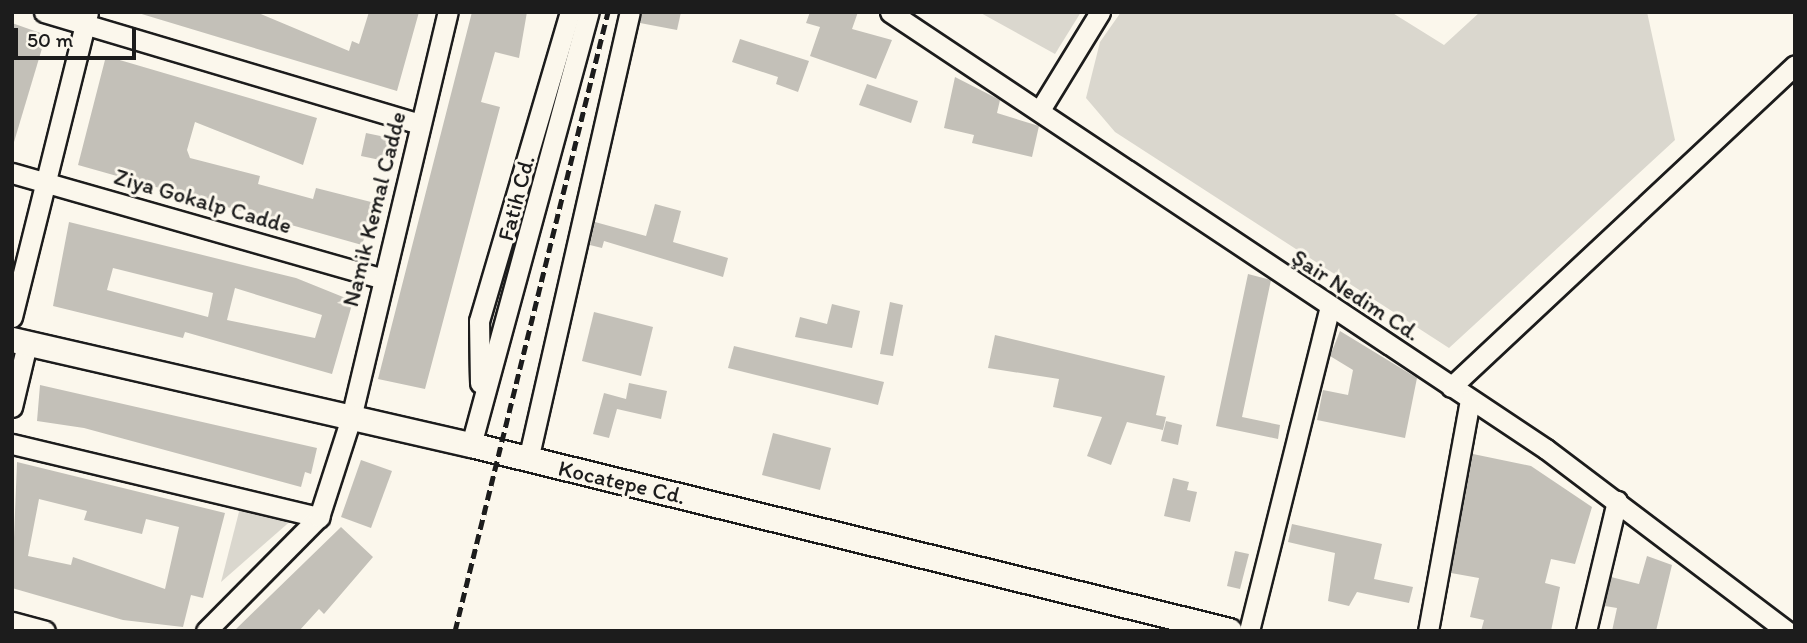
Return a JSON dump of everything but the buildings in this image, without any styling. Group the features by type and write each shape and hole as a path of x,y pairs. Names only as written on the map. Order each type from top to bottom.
{"main road":[{"name":"Kocatepe Cd.","path":"20,342 471,444 1230,631"}],"street":[{"path":"44,12 86,19 420,124"},
{"name":"Namik Kemal Cadde","path":"319,517 351,418 380,278 447,12"},
{"name":"Fatih Cd.","path":"481,393 479,321 570,12"},
{"name":"Fatih Cd.","path":"471,444 481,393 503,335 589,12"},
{"path":"528,460 630,12"},
{"name":"Şair Nedim Cd.","path":"890,12 1040,110 1617,500 1787,631"},
{"path":"1040,110 1100,12"},
{"path":"12,317 48,182 86,19"},
{"path":"1451,387 1795,65"},
{"name":"Ziya Gokalp Cadde","path":"12,173 380,278"},
{"path":"1249,631 1330,307"},
{"path":"12,407 20,342"},
{"path":"1428,631 1470,400"},
{"path":"12,444 319,517"},
{"path":"1586,631 1617,500"},
{"path":"206,631 319,517"},
{"path":"12,622 45,631"}],"shaded area":[{"path":"979,12 1081,12 1055,54"},
{"path":"1121,12 1391,12 1444,45 1480,12 1647,12 1675,140 1449,348 1115,132 1086,98 1100,42"},
{"path":"240,508 294,518 221,582"}],"railway":[{"path":"455,631 608,12"}]}
